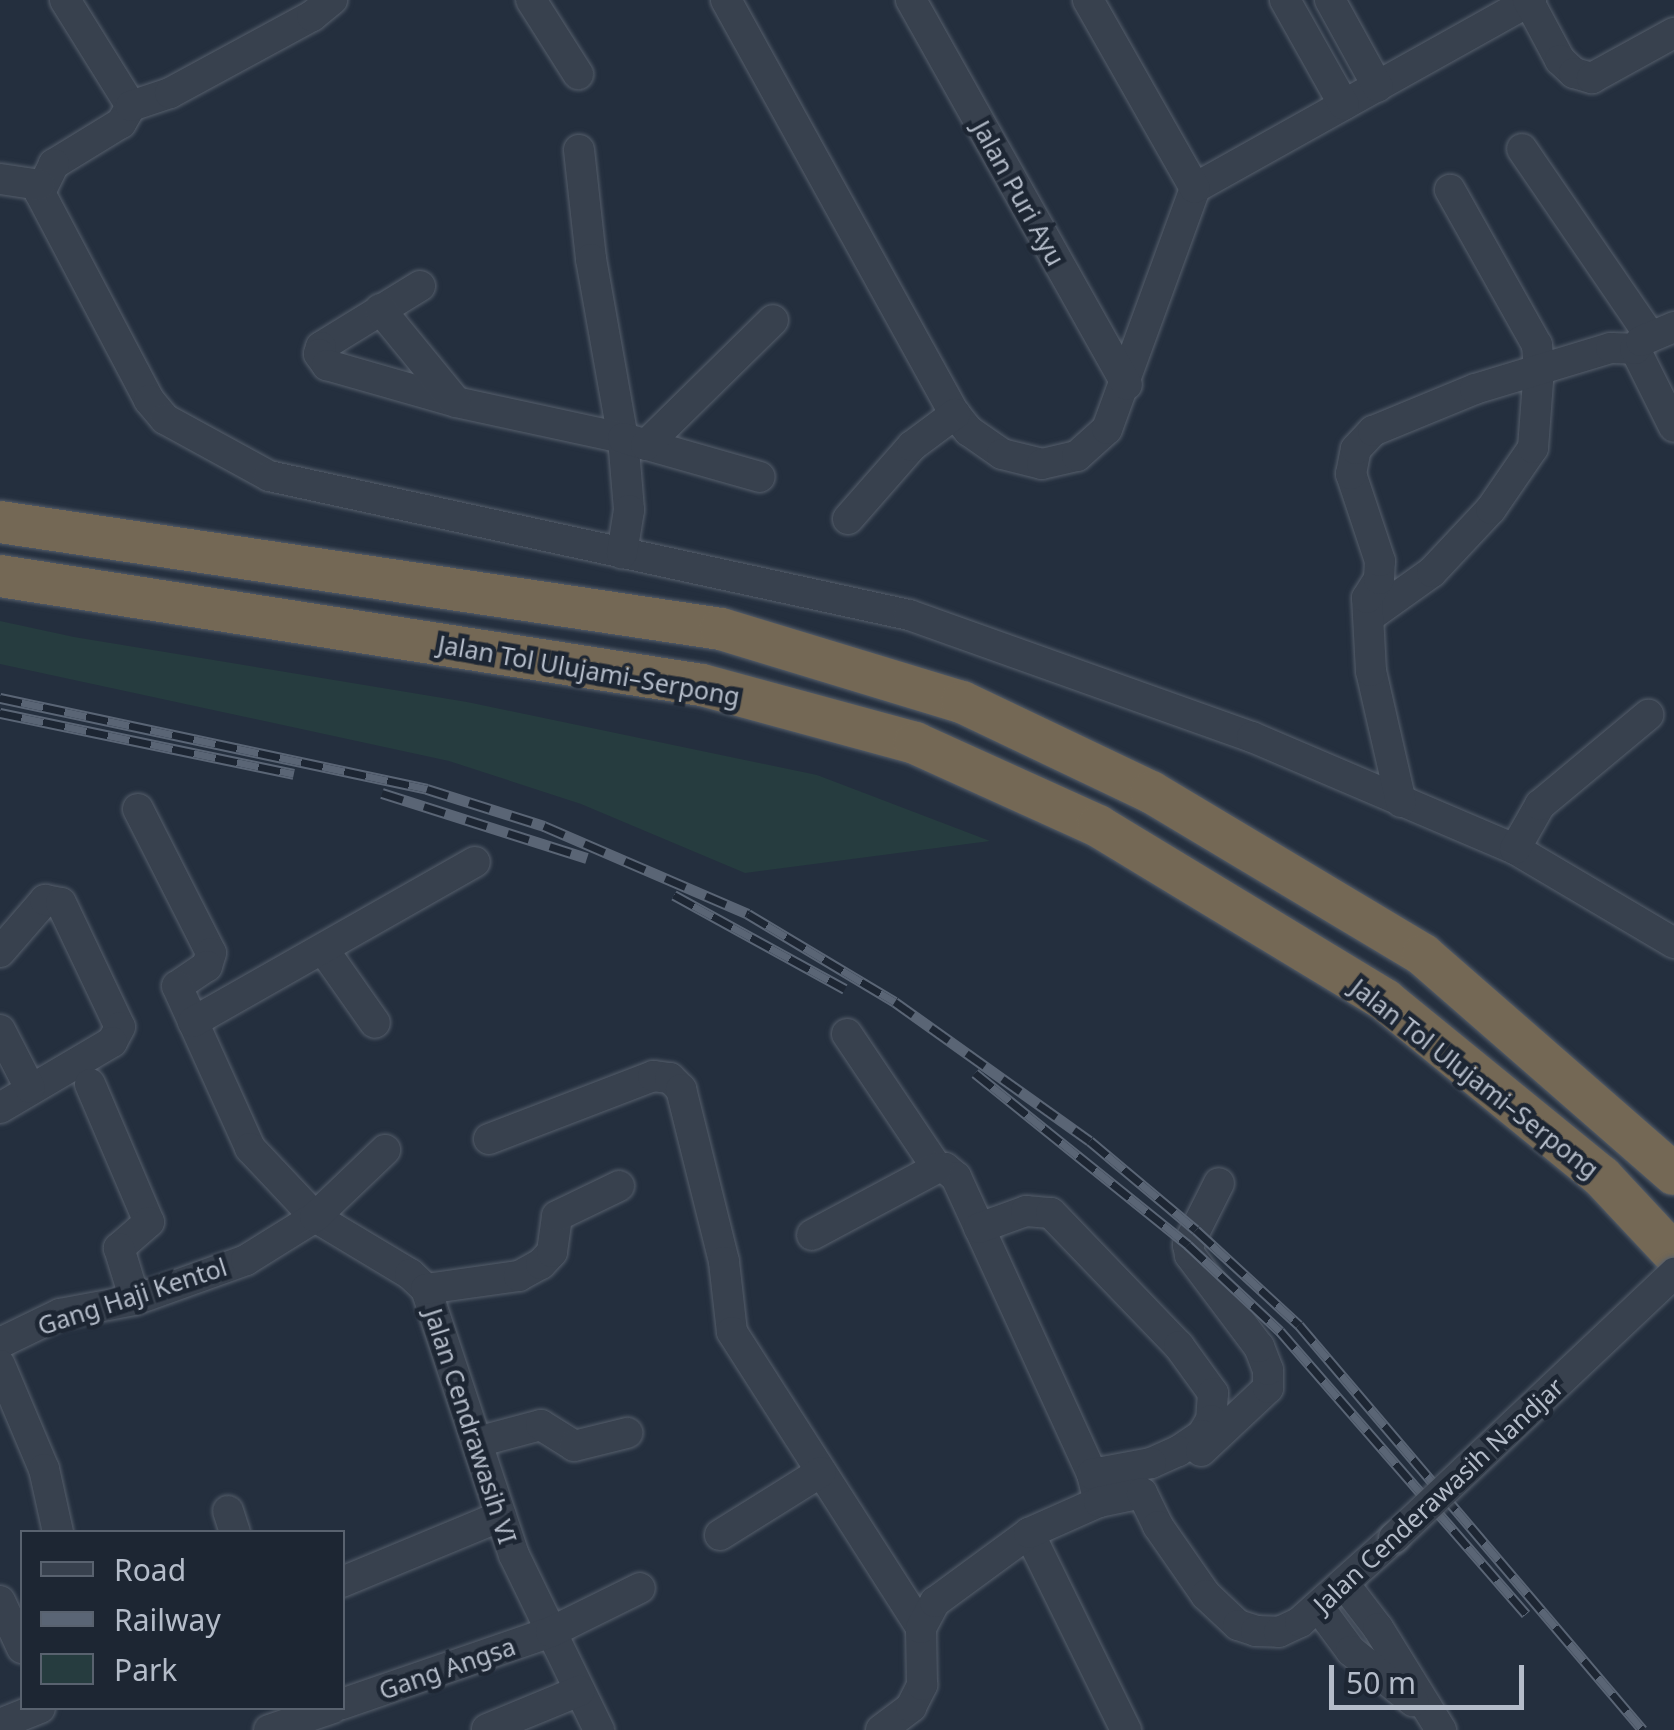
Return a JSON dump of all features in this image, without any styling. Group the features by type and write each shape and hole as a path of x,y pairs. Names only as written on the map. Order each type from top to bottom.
{"highway":[{"path":"0,522 722,629 962,702 1151,792 1422,955 1674,1174"},
{"name":"Jalan Tol Ulujami–Serpong","path":"0,576 702,685 915,743 1098,826 1385,1000 1602,1177 1674,1254"}],"street":[{"path":"65,0 130,106"},
{"path":"332,0 312,16 170,94 130,106 122,122 54,164 40,185 47,209 127,366 165,419 269,476 300,486 909,615 1252,737 1515,849 1674,943"},
{"path":"531,0 578,74"},
{"path":"726,0 955,414 969,432 1002,454 1042,464 1077,456 1108,430 1195,188 1530,0 1560,60 1574,73 1592,78 1674,33"},
{"name":"Jalan Puri Ayu","path":"911,0 1127,385"},
{"path":"1088,0 1195,188"},
{"path":"1285,0 1344,105"},
{"path":"1330,0 1378,87"},
{"path":"579,150 591,260 634,442 630,510 622,553"},
{"path":"1522,150 1653,337 1674,427"},
{"path":"0,179 40,185"},
{"path":"1370,618 1432,572 1490,510 1533,448 1537,345 1450,190"},
{"path":"420,286 322,347 319,354 327,365 456,402 634,442 760,478"},
{"path":"380,310 456,402"},
{"path":"634,442 773,320"},
{"path":"1401,802 1371,671 1367,598 1378,578 1380,562 1351,474 1356,449 1373,431 1539,368 1653,337"},
{"path":"848,520 912,446 955,414"},
{"path":"1515,849 1540,805 1648,714"},
{"name":"Jalan Cendrawasih VI","path":"138,810 211,953 206,966 177,982 250,1148 315,1217 410,1274 426,1289 514,1556 600,1730"},
{"path":"194,1022 475,862"},
{"path":"0,952 45,900 61,903 120,1027 112,1042 0,1108"},
{"path":"324,949 375,1022"},
{"path":"0,1030 30,1088"},
{"path":"847,1034 937,1168"},
{"path":"489,1140 654,1076 670,1078 681,1089 724,1262 732,1332 921,1628"},
{"path":"90,1084 148,1222 119,1248 135,1300"},
{"name":"Gang Haji Kentol","path":"0,1343 60,1314 135,1300 246,1260 315,1217 385,1150"},
{"path":"812,1236 937,1168 945,1168 956,1177 1096,1488"},
{"path":"1096,1488 1142,1493 1222,1434 1268,1388 1268,1370 1259,1347 1190,1255 1188,1245 1219,1183"},
{"path":"426,1289 519,1276 552,1252 557,1216 619,1186"},
{"path":"881,1730 912,1707 922,1684 921,1628 935,1602 1096,1488 1190,1443 1212,1420 1213,1393 1178,1346 1051,1213 1026,1211 979,1228"},
{"name":"Jalan Cenderawasih Nandjar","path":"1142,1493 1158,1526 1206,1595 1238,1626 1279,1632 1320,1609 1674,1273"},
{"path":"0,1364 44,1469 58,1530"},
{"path":"477,1442 541,1426 574,1446 627,1434"},
{"path":"720,1535 821,1472"},
{"path":"345,1581 501,1516"},
{"path":"1028,1533 1126,1730"},
{"path":"1345,1585 1378,1628 1434,1721"},
{"name":"Gang Angsa","path":"345,1703 552,1632 640,1588"},
{"path":"0,1601 20,1644"},
{"path":"1320,1609 1352,1652 1434,1721"},
{"path":"487,1729 579,1692"},
{"path":"0,1724 35,1710"},
{"path":"268,1730 328,1710"}],"green space":[{"path":"0,621 74,637 467,702 817,775 990,841 745,873 581,804 449,761 0,664"}],"railway":[{"path":"0,698 427,789 544,826 748,914 895,1002 1090,1141 1196,1230 1299,1325 1643,1730"},
{"path":"0,713 294,774"},
{"path":"382,793 587,858"},
{"path":"674,895 845,989"},
{"path":"975,1073 1188,1245 1280,1331 1526,1614"}]}
